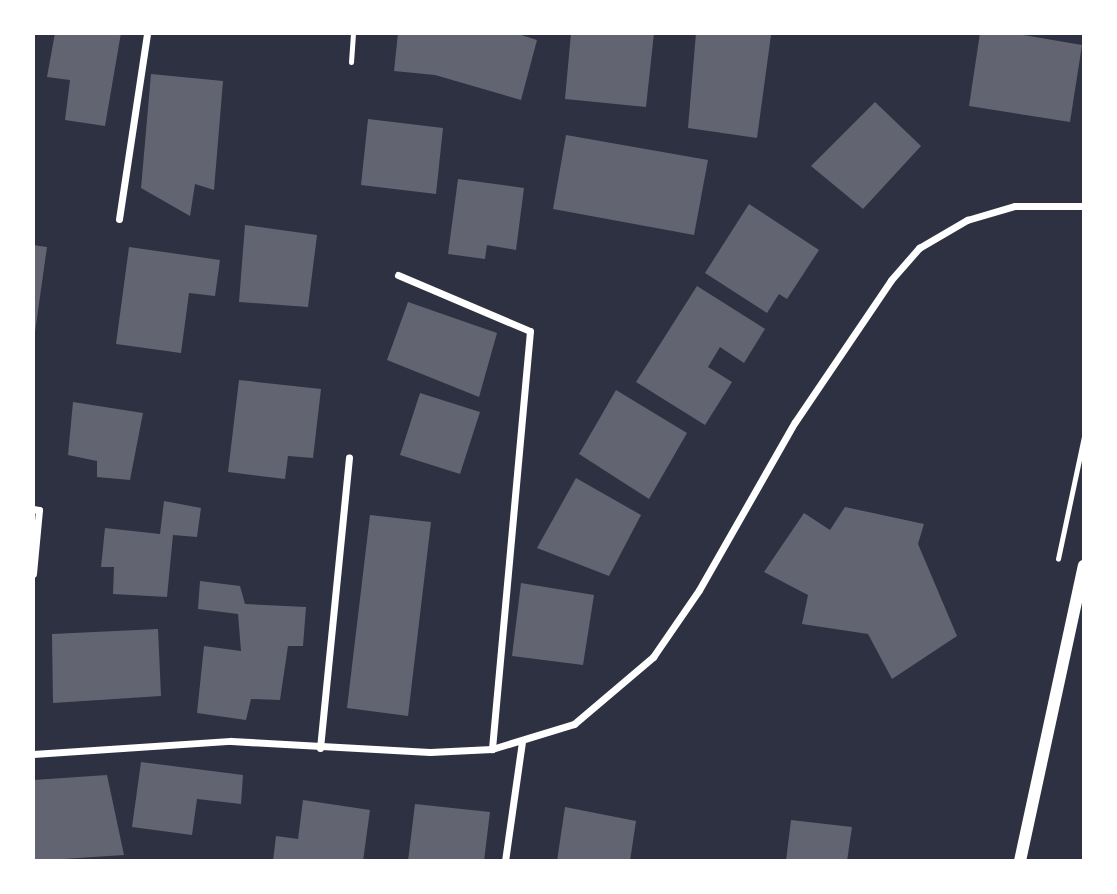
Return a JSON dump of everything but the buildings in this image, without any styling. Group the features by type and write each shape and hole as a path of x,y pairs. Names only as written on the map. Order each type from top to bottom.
{"street":[{"path":"119,219 147,33"},
{"path":"33,754 231,741 320,748 492,749 574,724 653,657 699,590 795,422 891,280 919,248 967,220 1015,206 1084,206"},
{"path":"398,275 530,331 492,749"},
{"path":"320,748 349,457"},
{"path":"33,509 39,510 33,574"},
{"path":"1020,861 1084,566"},
{"path":"506,861 522,742"}],"lane":[{"path":"351,62 353,33"}]}
